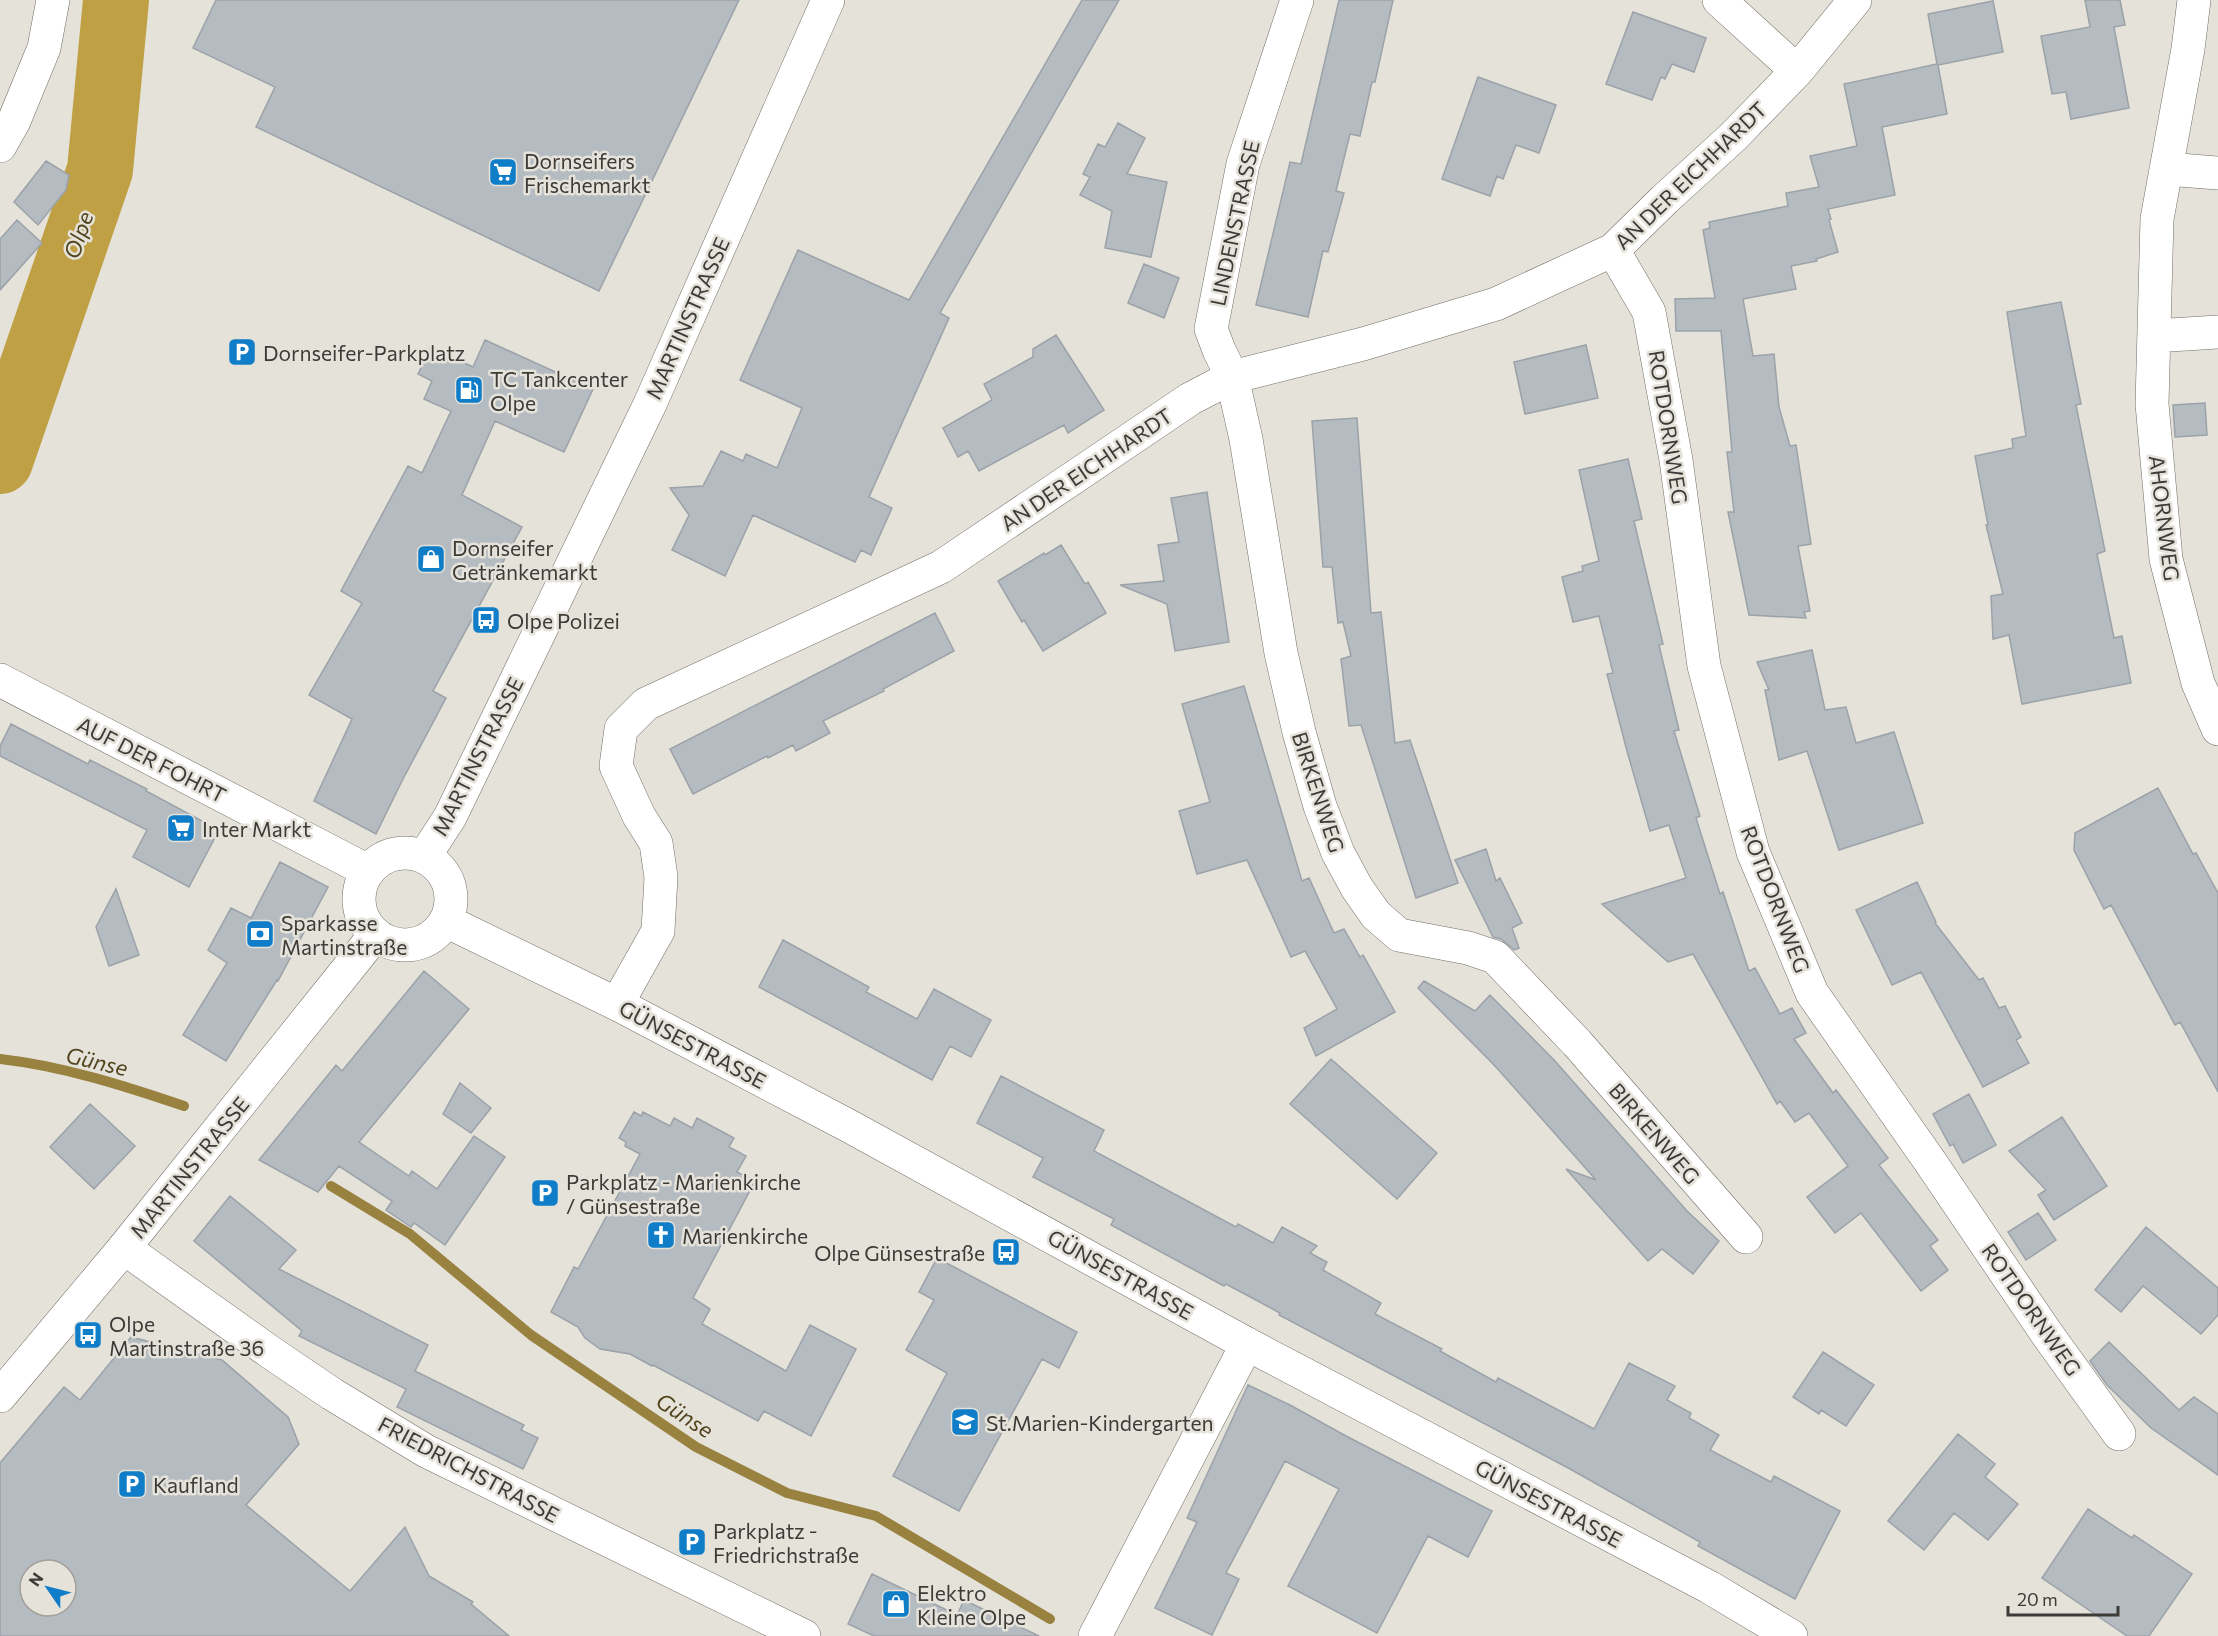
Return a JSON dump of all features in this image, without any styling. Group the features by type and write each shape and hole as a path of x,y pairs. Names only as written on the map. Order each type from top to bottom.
{"street":[{"path":"0,146 14,122 44,48 53,0"},
{"name":"MARTINSTRASSE","path":"424,857 450,817 650,404 828,0"},
{"name":"LINDENSTRASSE","path":"1232,377 1211,329 1243,164 1297,0"},
{"path":"1719,0 1797,71"},
{"name":"AN DER EICHHARDT","path":"616,1004 658,931 661,877 656,843 639,816 616,766 621,729 646,704 942,567 1190,399 1232,377 1363,344 1496,304 1613,250 1734,136 1797,71 1855,0"},
{"name":"AHORNWEG","path":"2202,10 2157,219 2152,404 2166,558 2198,683 2218,729"},
{"path":"2166,169 2218,173"},
{"name":"ROTDORNWEG","path":"1613,250 1649,312 1676,460 1704,666 1754,852 1812,993 2047,1334 2119,1434"},
{"path":"2154,336 2218,332"},
{"name":"BIRKENWEG","path":"1232,377 1246,440 1281,653 1299,732 1320,806 1338,853 1357,888 1376,915 1399,935 1468,948 1495,957 1576,1043 1746,1237"},
{"name":"AUF DER FOHRT","path":"0,680 368,871"},
{"path":"412,854 424,857 435,864 449,884 450,909 446,921 432,936 414,945 387,942 375,935 366,924 360,911 361,884 368,871 388,856 412,854"},
{"name":"GÜNSESTRASSE","path":"446,921 616,1004 849,1126 1247,1344 1709,1587 1791,1636"},
{"name":"MARTINSTRASSE","path":"0,1396 124,1248 375,935"},
{"name":"FRIEDRICHSTRASSE","path":"124,1248 332,1394 426,1451 804,1636"},
{"path":"1095,1636 1247,1344"}],"building":[{"name":"Dornseifers Frischemarkt","path":"216,0 739,0 599,291 256,127 275,87 193,48"},
{"path":"1082,0 1119,0 940,313 949,318 869,497 892,508 871,555 861,550 855,562 753,515 725,576 672,550 689,515 670,488 703,486 721,451 743,461 746,454 777,468 802,408 740,380 798,250 909,300"},
{"path":"1339,0 1393,0 1375,82 1372,82 1360,136 1350,134 1336,191 1344,193 1328,252 1323,251 1308,317 1256,305 1290,162 1301,164"},
{"path":"2085,0 2120,0 2125,25 2114,27 2129,108 2071,119 2066,92 2052,94 2041,36 2090,27"},
{"path":"1993,1 2003,52 1938,65 1947,114 1882,127 1895,195 1828,209 1838,252 1816,259 1817,261 1791,266 1796,289 1743,299 1753,356 1774,354 1779,407 1790,446 1796,445 1811,544 1798,546 1810,611 1804,612 1806,618 1749,615 1728,512 1734,512 1727,452 1732,452 1721,331 1676,331 1675,299 1715,298 1703,230 1710,228 1709,222 1788,206 1786,193 1819,187 1810,156 1857,146 1844,84 1937,64 1928,14"},
{"path":"1633,12 1706,38 1694,72 1672,64 1665,79 1661,77 1652,100 1606,84"},
{"path":"1478,77 1556,105 1539,153 1516,145 1503,179 1497,176 1490,196 1442,179"},
{"path":"1118,123 1145,138 1127,174 1167,182 1151,257 1105,248 1112,211 1080,195 1090,177 1083,174 1098,144 1105,147"},
{"path":"46,161 69,175 66,190 38,225 14,202"},
{"path":"17,220 42,243 0,290 0,239"},
{"path":"1144,264 1179,278 1164,318 1128,303"},
{"path":"2061,302 2081,404 2076,405 2105,551 2097,554 2114,638 2122,636 2131,683 2022,704 2009,635 1993,639 1991,596 2003,594 1986,525 1988,525 1975,456 2013,448 2012,439 2026,436 2007,312"},
{"path":"1056,335 1104,410 1068,433 1064,425 979,471 968,451 958,457 943,428 992,400 984,384 1033,357 1033,349"},
{"path":"485,340 593,389 564,452 495,421 462,495 522,527 433,691 446,698 376,834 314,801 352,719 309,695 362,603 341,591 408,466 422,473 451,411 424,399 432,381 418,374 431,347 473,367"},
{"path":"1586,345 1598,398 1525,414 1514,362"},
{"path":"2205,403 2207,435 2175,437 2173,405"},
{"path":"1357,418 1371,613 1381,612 1395,743 1410,740 1458,883 1416,898 1361,725 1349,726 1341,659 1351,656 1343,622 1338,623 1332,567 1323,567 1312,421"},
{"path":"1628,459 1642,519 1634,521 1663,644 1659,645 1679,730 1674,731 1700,816 1696,818 1720,894 1723,892 1749,971 1755,968 1780,1014 1792,1008 1806,1033 1794,1039 1833,1093 1836,1090 1888,1158 1879,1165 1938,1240 1930,1246 1948,1270 1921,1291 1861,1213 1835,1233 1807,1197 1848,1166 1809,1113 1795,1122 1780,1101 1777,1104 1693,954 1668,962 1602,904 1686,878 1669,825 1650,831 1607,674 1613,673 1599,616 1573,622 1562,577 1583,571 1582,566 1599,561 1579,470"},
{"path":"1207,492 1229,642 1175,651 1167,604 1120,585 1164,581 1158,545 1179,542 1171,498"},
{"path":"1061,545 1085,584 1088,582 1106,613 1043,651 1024,620 1022,622 998,581"},
{"path":"935,613 954,651 883,689 884,691 823,721 830,733 796,751 793,745 768,758 767,756 693,794 670,749"},
{"path":"1812,650 1825,710 1846,707 1856,743 1894,732 1923,823 1839,850 1807,751 1779,760 1765,690 1769,690 1757,662"},
{"path":"1244,686 1302,881 1309,878 1334,933 1344,929 1360,957 1363,955 1395,1012 1316,1056 1304,1028 1337,1009 1305,951 1291,957 1247,860 1197,874 1179,811 1210,802 1182,704"},
{"path":"11,724 88,764 90,760 147,789 146,791 219,830 189,887 133,857 147,830 0,756 0,746"},
{"path":"2158,788 2193,854 2196,853 2218,893 2218,1092 2180,1022 2175,1025 2111,905 2104,909 2074,850 2075,833"},
{"path":"1486,849 1496,881 1500,878 1522,923 1512,928 1519,948 1514,950 1501,939 1493,937 1455,860"},
{"path":"280,862 328,887 278,981 226,1061 183,1035 227,963 208,950 231,908 251,918"},
{"path":"1917,882 1935,923 1979,980 1983,978 1999,1008 2005,1006 2021,1037 2016,1040 2029,1063 1983,1087 1921,972 1892,985 1856,910"},
{"path":"116,889 139,955 109,966 96,927"},
{"path":"783,940 869,987 866,992 917,1019 934,989 991,1020 971,1057 950,1046 932,1080 759,987"},
{"path":"424,971 469,1009 359,1142 409,1176 412,1171 437,1189 474,1136 505,1157 445,1245 414,1223 411,1227 386,1210 392,1201 339,1166 318,1192 259,1160 336,1065 342,1071"},
{"path":"1424,981 1475,1011 1490,995 1555,1061 1687,1211 1719,1241 1693,1274 1662,1249 1648,1261 1566,1169 1596,1180 1495,1066 1418,988"},
{"path":"1331,1059 1437,1153 1397,1199 1290,1104"},
{"path":"1001,1076 1104,1130 1094,1151 1236,1227 1238,1224 1273,1243 1282,1227 1317,1246 1310,1253 1327,1262 1323,1270 1381,1303 1375,1314 1442,1349 1440,1351 1496,1382 1498,1378 1594,1429 1629,1363 1675,1386 1667,1400 1691,1413 1689,1418 1719,1435 1710,1450 1771,1482 1774,1476 1840,1511 1795,1599 1698,1546 1700,1542 1570,1469 1279,1315 1280,1313 1226,1284 1224,1286 1111,1225 1114,1219 1033,1177 1043,1158 977,1123"},
{"path":"460,1083 491,1108 471,1133 443,1114"},
{"path":"1969,1094 1996,1145 1963,1163 1953,1144 1950,1146 1933,1114"},
{"path":"90,1104 135,1146 94,1189 50,1147"},
{"name":"Marienkirche","path":"634,1112 641,1116 643,1112 670,1126 674,1118 692,1128 697,1118 734,1138 729,1147 746,1156 737,1172 755,1181 693,1298 710,1309 702,1324 786,1371 810,1325 856,1349 811,1436 764,1411 758,1421 630,1354 600,1349 585,1338 578,1327 551,1312 574,1267 578,1269 640,1154 625,1146 626,1142 619,1138"},
{"path":"2062,1117 2107,1186 2054,1220 2038,1195 2046,1190 2009,1151"},
{"path":"230,1196 296,1250 279,1269 428,1345 415,1371 524,1425 521,1430 538,1438 523,1469 397,1407 406,1389 299,1336 302,1331 194,1241"},
{"path":"2038,1213 2056,1240 2026,1260 2008,1232"},
{"path":"2146,1227 2218,1288 2218,1315 2201,1334 2143,1286 2121,1312 2095,1290"},
{"name":"St.Marien-Kindergarten","path":"937,1258 1077,1332 1059,1368 1042,1359 959,1511 893,1476 947,1373 906,1350 934,1300 919,1292"},
{"name":"Kaufland","path":"131,1337 222,1360 288,1417 299,1444 246,1505 350,1591 405,1527 429,1576 473,1602 471,1604 509,1636 0,1636 0,1463 64,1387 80,1400"},
{"path":"2109,1342 2179,1410 2194,1397 2218,1414 2218,1475 2151,1428 2107,1385 2090,1361"},
{"path":"1823,1352 1874,1385 1846,1426 1821,1410 1819,1414 1793,1397"},
{"path":"1248,1385 1492,1511 1468,1557 1428,1536 1377,1633 1288,1586 1339,1489 1285,1461 1226,1573 1239,1579 1212,1635 1155,1608 1197,1522 1187,1518"},
{"path":"1958,1434 1995,1464 1985,1477 2018,1504 1988,1540 1954,1513 1924,1550 1888,1521"},
{"path":"2088,1509 2132,1538 2134,1535 2192,1574 2149,1636 2127,1636 2042,1578"},
{"name":"Elektro Kleine Olpe","path":"872,1574 957,1615 964,1600 1039,1636 874,1636 848,1624"}],"waterway":[{"name":"Olpe","path":"0,461 100,170 116,0"},
{"name":"Günse","path":"0,1059 47,1066 116,1084 184,1106"},
{"name":"Günse","path":"331,1186 410,1234 531,1335 696,1447 787,1493 876,1516 1050,1619"}],"place":[{"name":"Dornseifers Frischemarkt","path":"503,172"},
{"name":"Dornseifer-Parkplatz","path":"242,352"},
{"name":"TC Tankcenter Olpe","path":"469,390"},
{"name":"Dornseifer Getränkemarkt","path":"431,559"},
{"name":"Olpe Polizei","path":"486,620"},
{"name":"Inter Markt","path":"181,828"},
{"name":"Sparkasse Martinstraße","path":"260,934"},
{"name":"Parkplatz - Marienkirche / Günsestraße","path":"545,1193"},
{"name":"Marienkirche","path":"661,1235"},
{"name":"Olpe Günsestraße","path":"1006,1252"},
{"name":"Olpe Martinstraße 36","path":"88,1335"},
{"name":"St.Marien-Kindergarten","path":"965,1422"},
{"name":"Kaufland","path":"132,1484"},
{"name":"Parkplatz - Friedrichstraße","path":"692,1542"},
{"name":"Elektro Kleine Olpe","path":"896,1604"}]}
